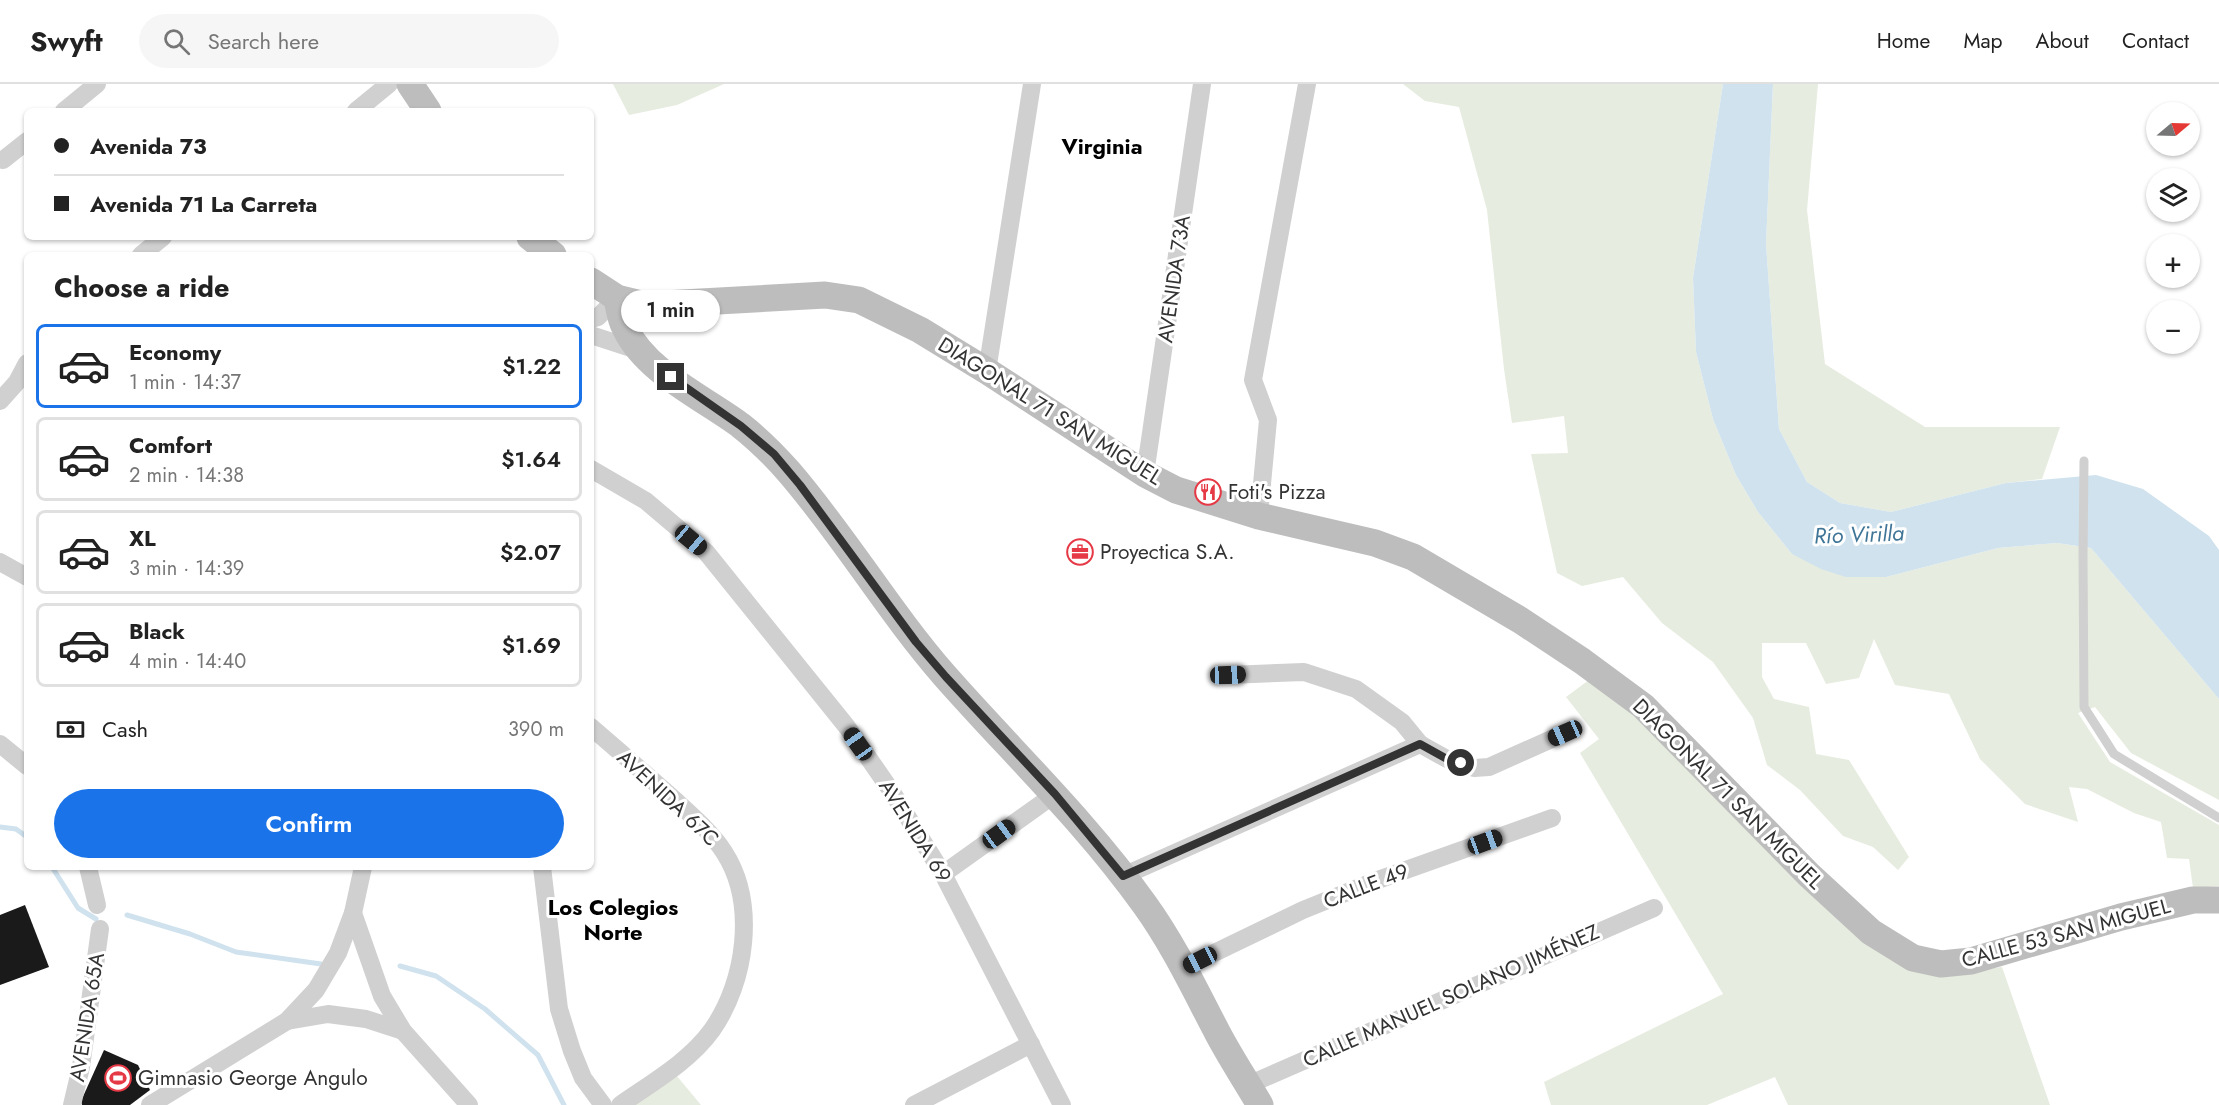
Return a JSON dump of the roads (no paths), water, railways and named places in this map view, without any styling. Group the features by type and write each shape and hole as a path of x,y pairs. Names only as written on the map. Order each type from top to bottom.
{"main road":[{"path":"410,84 426,108"},
{"path":"534,240 549,252"},
{"name":"DIAGONAL 71 SAN MIGUEL","path":"594,283 617,298 646,305 825,295 859,300 920,330 1145,474 1176,490 1259,516 1376,543 1413,556 1520,620 1582,661 1643,706 1809,875 1871,932 1913,958"},
{"path":"617,298 625,328 640,351 654,365 741,426 774,454 800,485 916,642 1055,794 1123,876 1145,905 1185,967 1216,1030 1254,1095"},
{"name":"CALLE 53 SAN MIGUEL","path":"1913,958 1941,964 1971,961 2132,915 2193,900 2219,900"}],"street":[{"path":"68,108 97,84"},
{"path":"360,108 389,84"},
{"path":"987,371 1032,84"},
{"name":"AVENIDA 73A","path":"1145,474 1202,84"},
{"path":"1259,516 1268,420 1253,380 1307,84"},
{"path":"3,160 24,143"},
{"path":"145,252 159,240"},
{"path":"594,318 617,298"},
{"path":"594,336 640,351"},
{"path":"0,401 17,382 24,369"},
{"name":"AVENIDA 69","path":"594,471 646,501 706,552 847,728 892,792 943,874 1062,1105"},
{"path":"0,562 24,575"},
{"path":"1228,675 1304,672 1356,689 1402,722 1420,744 1447,759 1474,768 1489,767 1565,733"},
{"name":"AVENIDA 67C","path":"594,730 702,825 725,852 739,885 743,912 742,945 735,981 725,1007 711,1031 687,1056 620,1105"},
{"path":"0,744 24,764"},
{"path":"1123,876 1420,744"},
{"path":"943,874 1055,794"},
{"name":"CALLE 49","path":"1185,967 1303,910 1375,881 1552,818"},
{"path":"89,870 97,905"},
{"path":"150,1105 287,1021 316,990 338,953 353,913 362,870"},
{"path":"542,870 559,1009 583,1078 603,1105"},
{"name":"CALLE MANUEL SOLANO JIMÉNEZ","path":"1254,1095 1654,908"},
{"path":"353,913 382,996 403,1031 469,1105"},
{"name":"AVENIDA 65A","path":"72,1105 81,1067 100,929"},
{"path":"287,1021 328,1014 366,1019 403,1031"},
{"path":"914,1105 1031,1044"}],"lane":[{"path":"2083,465 2084,707 2114,754 2219,818"}],"water":[{"name":"Río Virilla","path":"1723,84 1773,84 1766,244 1779,429 1807,482 1840,503 1891,512 2006,483 2096,475 2143,489 2209,536 2219,550 2219,699 2091,548 2057,543 1998,548 1886,577 1846,577 1821,569 1792,554 1758,512 1736,475 1713,419 1696,352 1693,278"}],"waterway":[{"path":"0,827 16,829 24,835"},
{"path":"54,870 78,908 96,919"},
{"path":"127,915 190,934 236,952 321,964"},
{"path":"400,966 436,976 485,1009 538,1055 564,1105"}],"place":[{"name":"Foti's Pizza","path":"1208,492"},
{"name":"Proyectica S.A.","path":"1080,552"},
{"name":"Gimnasio George Angulo","path":"118,1078"}],"district":[{"name":"Virginia","path":"1102,146"},
{"name":"Los Colegios Norte","path":"613,920"}]}
